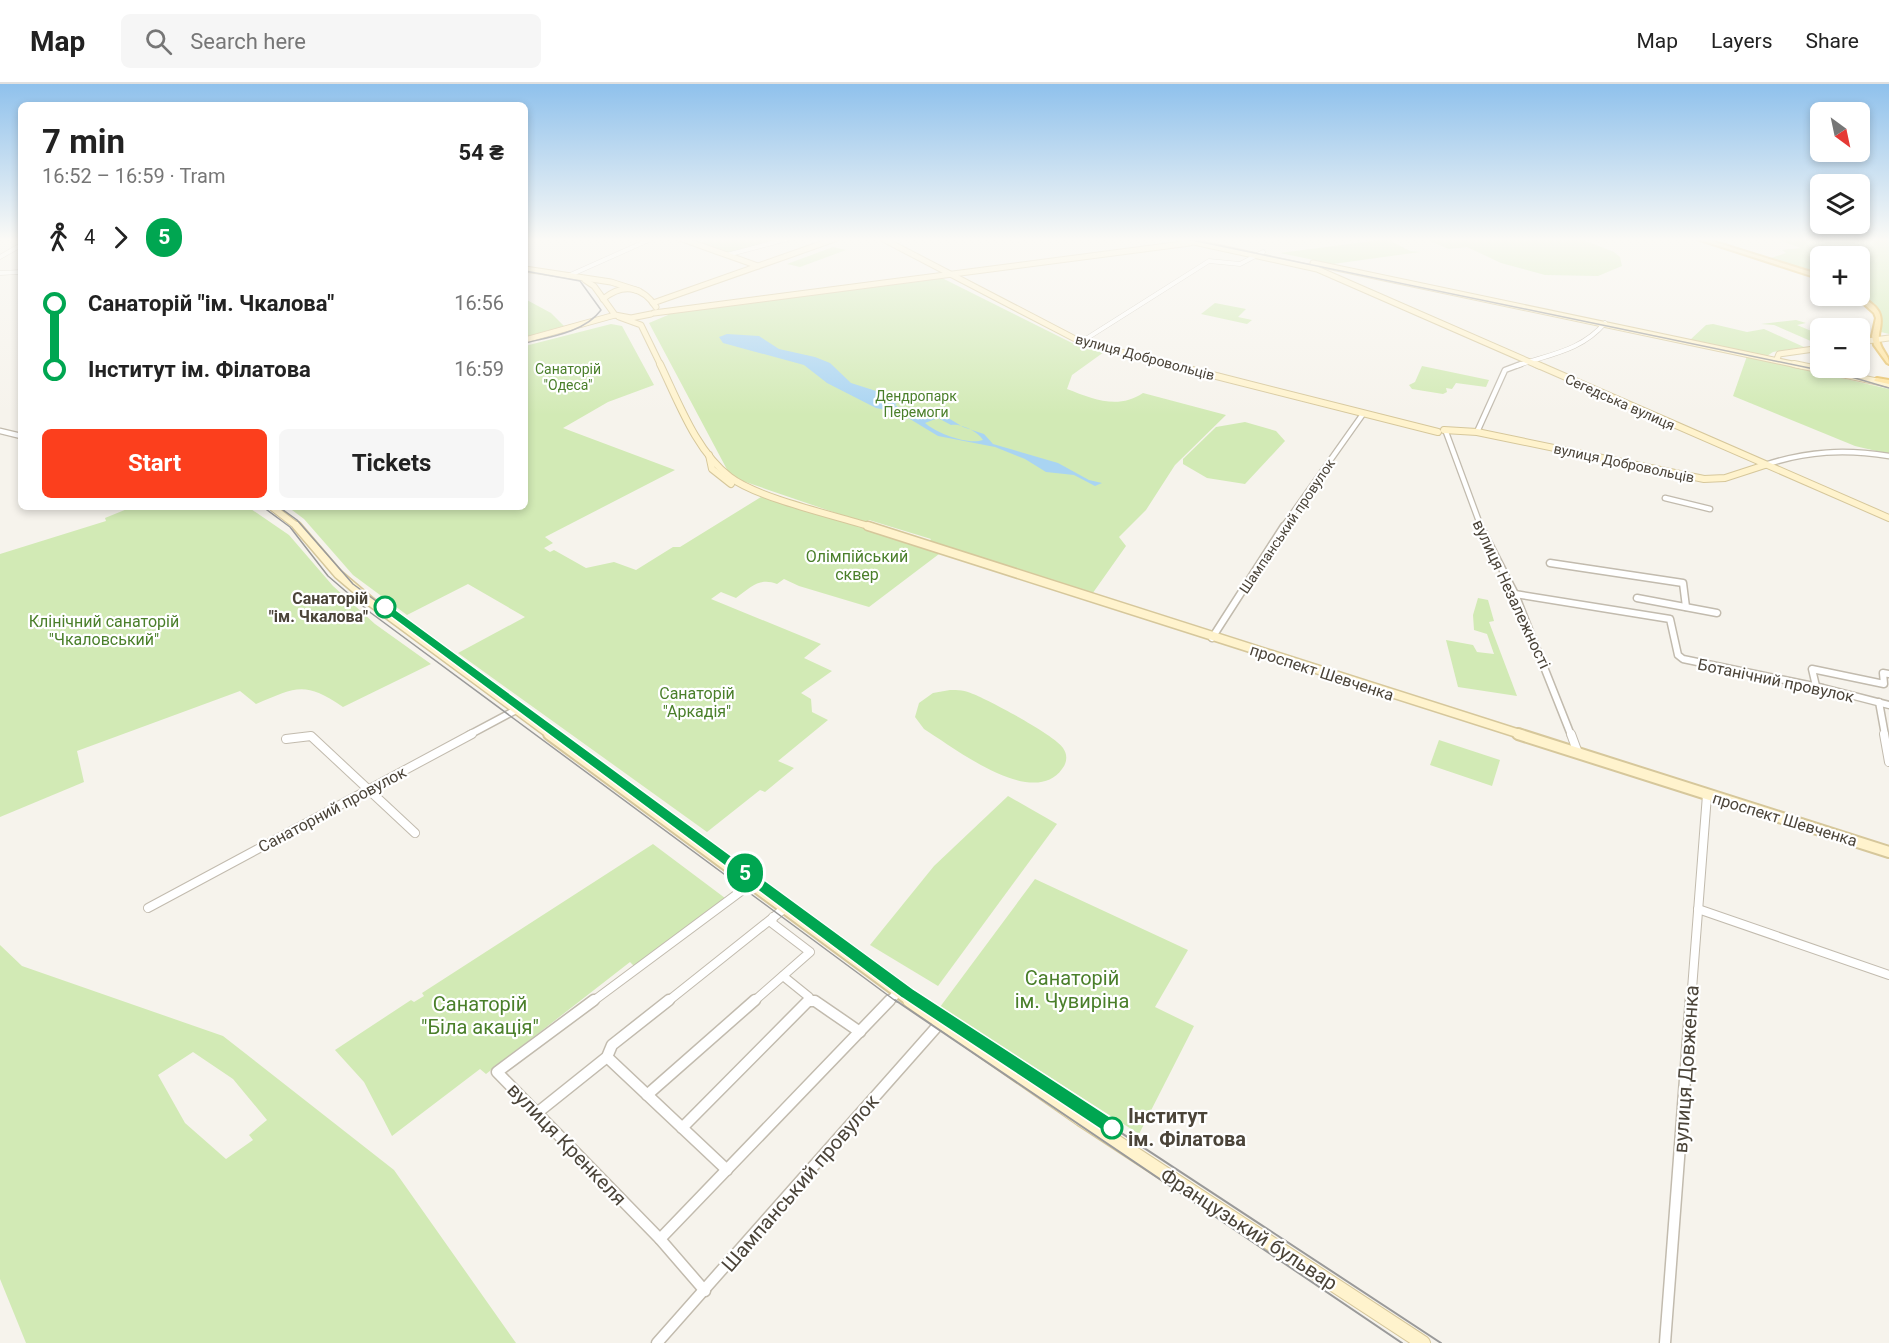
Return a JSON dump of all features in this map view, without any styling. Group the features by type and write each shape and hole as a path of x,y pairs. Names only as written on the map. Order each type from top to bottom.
{"main road":[{"path":"649,298 654,309"},
{"path":"528,339 617,316 639,318 670,298"},
{"path":"654,309 756,298"},
{"name":"вулиця Добровольців","path":"993,298 1081,342 1424,429 1444,432 1477,432 1704,479 1725,478 1765,465"},
{"name":"Сегедська вулиця","path":"1383,298 1889,518"},
{"path":"1483,298 1885,381"},
{"path":"603,299 617,316 641,325 654,309"},
{"path":"1870,306 1877,312 1876,340 1889,362"},
{"name":"проспект Шевченка","path":"641,325 680,400 682,409 687,412 709,455 709,465 720,477 740,488 755,490 1212,638 1889,852"},
{"path":"1870,341 1889,338"},
{"path":"1777,359 1779,354 1810,350"},
{"name":"Французький бульвар","path":"276,510 295,524 338,574 371,602 898,992 1081,1119 1422,1342"}],"street":[{"path":"1081,342 1151,298"},
{"path":"1477,432 1504,370 1570,352 1588,341 1605,323"},
{"name":"Шампанський провулок","path":"1212,638 1273,542 1363,414"},
{"path":"0,431 18,435"},
{"name":"вулиця Незалежності","path":"1444,432 1475,516 1515,594 1550,677 1578,753"},
{"path":"1765,465 1804,452 1860,451 1889,456"},
{"path":"1665,498 1710,509"},
{"path":"1550,563 1683,583 1686,607"},
{"name":"Ботанічний провулок","path":"1515,594 1670,619 1678,655 1683,659 1816,686 1889,705"},
{"path":"1637,598 1718,613"},
{"path":"1816,686 1812,669 1884,684 1882,673 1889,674"},
{"path":"1880,702 1889,762"},
{"name":"Санаторний провулок","path":"148,908 516,710"},
{"path":"286,739 311,736 415,833"},
{"name":"вулиця Довженка","path":"1665,1343 1707,795"},
{"name":"вулиця Кренкеля","path":"705,1291 660,1239 497,1072 752,883"},
{"path":"537,1113 607,1057 612,1045 785,908"},
{"path":"1698,909 1889,975"},
{"path":"647,1095 810,952 772,923 773,917"},
{"path":"783,976 810,1001 815,1001 860,1032"},
{"path":"660,1239 898,992"},
{"path":"682,1128 810,1001"},
{"name":"Шампанський провулок","path":"657,1343 942,1021"},
{"path":"607,1057 727,1170"}],"green space":[{"name":"Дендропарк Перемоги","path":"774,298 982,298 1074,344 1104,352 1072,375 1067,389 1096,399 1115,402 1134,398 1143,393 1226,415 1175,465 1146,510 1119,537 1126,546 1090,597 927,544 931,539 869,520 865,523 731,477 649,323 668,315 666,312"},
{"path":"1870,298 1889,298 1889,334 1881,332 1882,320 1878,310 1870,302"},
{"path":"528,301 551,313 564,326 528,336"},
{"path":"1215,303 1246,309 1238,317 1252,320 1247,324 1201,314"},
{"path":"1796,320 1806,323 1797,325 1810,330 1810,341 1774,325 1761,324"},
{"path":"611,324 622,326 654,385 608,402 563,428 675,470 545,537 553,543 544,548 550,552 554,550 586,568 614,562 636,570 673,547 680,547 761,497 943,551 869,607 799,586 784,579 777,584 761,582 736,598 721,592 711,599 821,644 804,658 832,671 801,693 811,699 812,712 828,720 778,761 794,768 765,792 760,790 707,832 458,653 525,617 468,584 407,615 353,575 304,519 292,510 528,510 528,345"},
{"path":"1713,324 1747,332 1764,329 1804,347 1773,352 1767,356 1690,340 1706,325"},
{"path":"1747,356 1810,371 1810,378 1842,378 1889,389 1889,454 1855,446 1733,396"},
{"path":"1422,366 1489,380 1486,387 1456,383 1452,389 1446,388 1447,392 1443,394 1412,389 1409,385 1415,382"},
{"path":"1245,422 1276,431 1285,441 1245,484 1207,478 1183,464 1183,459 1216,427"},
{"name":"Клінічний санаторій \"Чкаловський\"","path":"125,510 252,510 289,535 333,586 375,624 431,664 343,707 309,690 291,691 256,704 240,691 77,751 84,782 0,817 0,554 106,521 105,518"},
{"path":"1478,598 1488,600 1494,621 1489,622 1517,696 1458,687 1446,640 1473,645 1477,652 1494,654 1487,634 1474,630 1473,615"},
{"path":"950,690 964,691 981,698 1048,735 1058,742 1066,753 1064,767 1049,780 1032,783 1013,779 973,760 924,729 915,717 919,703 933,693"},
{"path":"1439,740 1500,760 1492,786 1430,765"},
{"path":"1008,796 1057,824 938,986 870,945 934,866"},
{"name":"Санаторій \"Біла акація\"","path":"653,844 725,898 635,967 630,962 486,1074 480,1069 392,1136 364,1082 335,1050 411,1000 414,1002 424,996 422,993"},
{"name":"Санаторій ім. Чувиріна","path":"1035,879 1188,950 1155,1007 1194,1026 1139,1134 940,1007"},
{"path":"0,945 22,966 223,1036 394,1170 516,1343 26,1343 0,1279","holes":["193,1052 233,1079 267,1120 249,1135 253,1140 226,1159 185,1123 158,1075"]}],"water":[{"path":"727,334 759,336 779,349 815,357 830,363 851,383 895,397 898,401 895,405 906,412 945,416 961,426 951,425 938,418 925,423 945,435 961,440 983,440 971,430 984,434 993,444 1058,463 1089,480 1102,483 1095,486 1074,475 1046,472 1025,459 995,447 938,436 900,413 876,408 827,383 804,365 723,343 719,337"}],"tram line":[{"path":"528,342 556,336 586,324 601,310 592,298"},
{"path":"1470,298 1848,376 1889,388"},
{"path":"267,510 290,527 328,576 371,613 897,1002"},
{"path":"283,510 297,520 353,584 921,1002"},
{"name":"5","path":"385,607 933,1011 1112,1128"},
{"path":"895,1000 1402,1343"},
{"path":"919,1000 1441,1343"}],"place":[{"name":"Санаторій \"ім. Чкалова\"","path":"385,607"},
{"name":"Інститут ім. Філатова","path":"1112,1128"}],"park label":[{"name":"Санаторій \"Одеса\"","path":"568,378"},
{"name":"Олімпійський сквер","path":"857,565"},
{"name":"Санаторій \"Аркадія\"","path":"697,702"}]}
